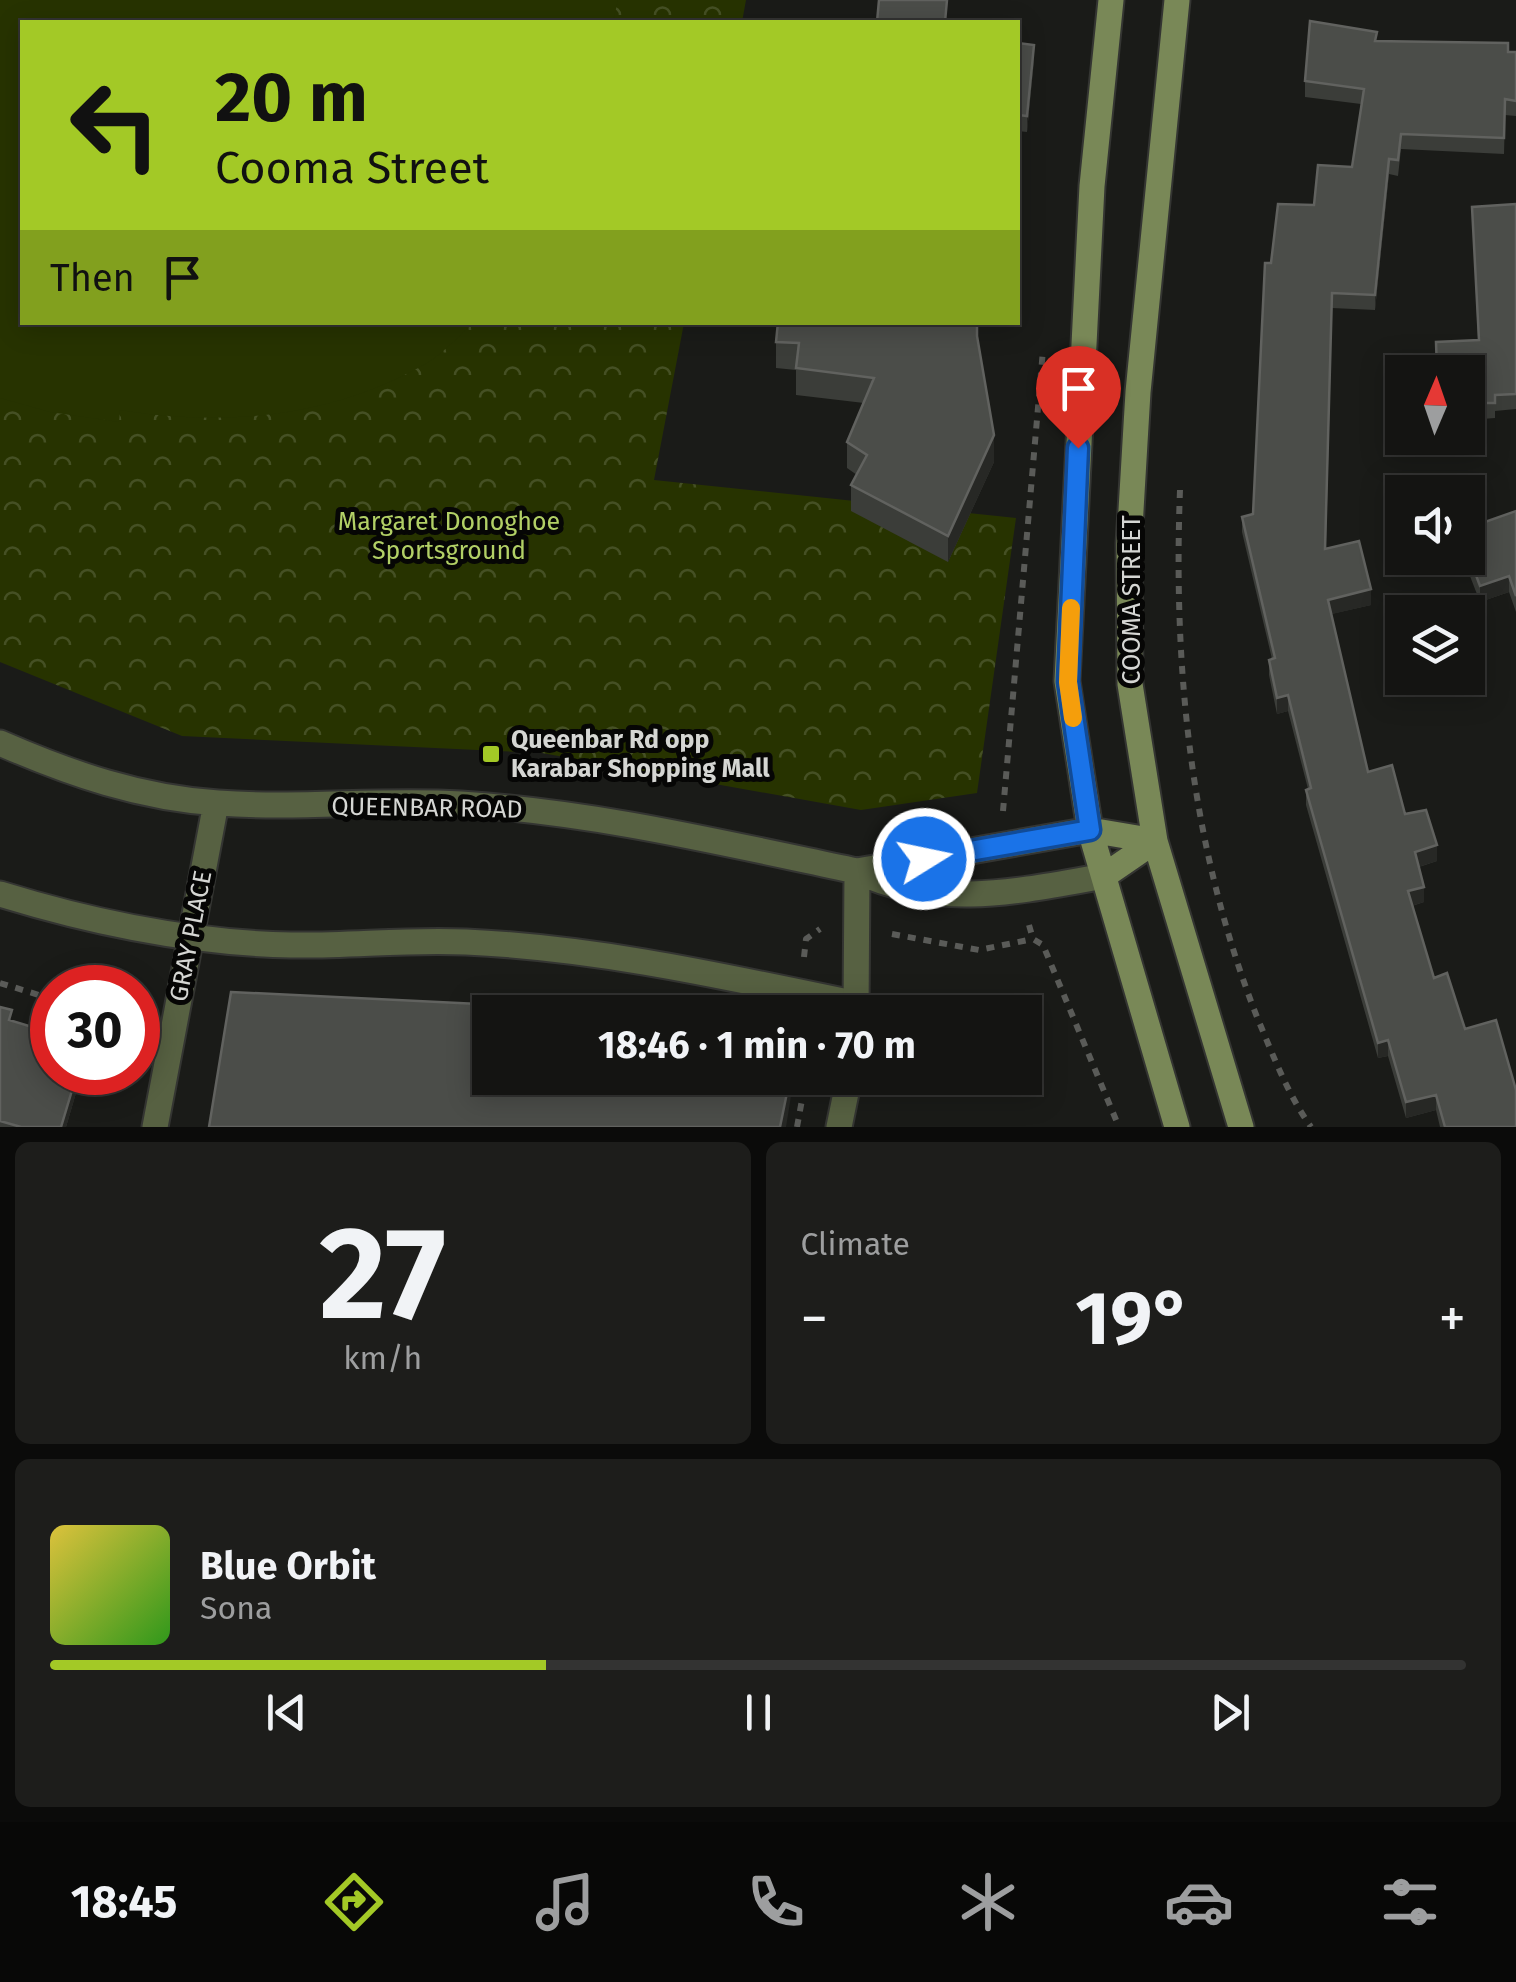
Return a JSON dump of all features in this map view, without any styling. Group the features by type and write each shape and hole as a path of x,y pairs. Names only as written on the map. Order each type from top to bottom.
{"main road":[{"path":"1112,0 1092,186 1068,682 1090,830 1178,1127"},
{"name":"COOMA STREET","path":"1177,0 1138,392 1129,544 1130,684 1154,841 1241,1127"},
{"path":"1090,830 1154,841"},
{"path":"1104,876 1154,841"}],"street":[{"name":"QUEENBAR ROAD","path":"0,743 123,788 216,803 462,804 539,811 858,871 910,892 962,896 1104,876"},
{"name":"GRAY PLACE","path":"154,1127 216,803"},
{"name":"QUEENBAR ROAD","path":"858,871 1090,830"},
{"path":"856,995 858,871"},
{"path":"0,894 66,913 191,936 296,945 466,942 584,951 794,995"},
{"path":"840,1127 846,1095"}],"path":[{"path":"1180,490 1178,629 1200,820 1233,953 1275,1060 1310,1127"},
{"path":"0,984 30,992"},
{"path":"796,1127 803,1095"}],"green space":[{"name":"Margaret Donoghoe Sportsground","path":"0,0 746,0 742,20 20,20 20,325 684,325 654,480 1016,518 977,793 861,810 542,753 182,736 0,662"},
{"path":"0,0 618,0 613,20 20,20 20,325 472,325 427,363 391,382 316,407 277,414 198,418 120,410 119,422 50,412 0,398"}],"building":[{"path":"879,0 947,0 945,20 877,20"},
{"path":"1310,21 1377,32 1375,41 1508,43 1508,52 1516,52 1516,101 1505,99 1504,138 1401,134 1398,160 1389,159 1375,295 1332,293 1325,549 1359,541 1371,589 1328,600 1368,772 1392,765 1405,814 1426,810 1437,845 1415,852 1424,887 1408,891 1434,978 1447,973 1465,1029 1496,1020 1516,1090 1516,1127 1445,1127 1436,1095 1406,1102 1388,1040 1378,1043 1306,790 1311,788 1288,695 1277,698 1269,660 1275,658 1242,517 1253,514 1265,263 1271,263 1278,204 1314,205 1318,165 1352,167 1364,89 1305,81"},
{"path":"1020,43 1034,45 1027,116 1020,115"},
{"path":"1516,204 1516,394 1495,395 1495,403 1485,403 1485,355 1436,355 1436,342 1479,340 1472,207"},
{"path":"778,325 977,325 994,435 948,536 851,485 867,455 847,442 874,378 796,368 799,343 776,342"},
{"path":"1516,511 1516,596 1509,576 1480,586 1476,575 1485,575 1485,522"},
{"path":"231,992 472,1004 472,1095 787,1095 780,1127 209,1127"},
{"path":"0,1007 12,1010 9,1020 30,1026 30,1095 71,1095 61,1127 21,1127 0,1121"}],"slow traffic":[{"path":"1071,608 1068,682 1073,718"}],"place":[{"name":"Queenbar Rd opp Karabar Shopping Mall","path":"491,754"}],"route":[{"path":"924,859 1090,830 1068,682 1078,448"}]}
